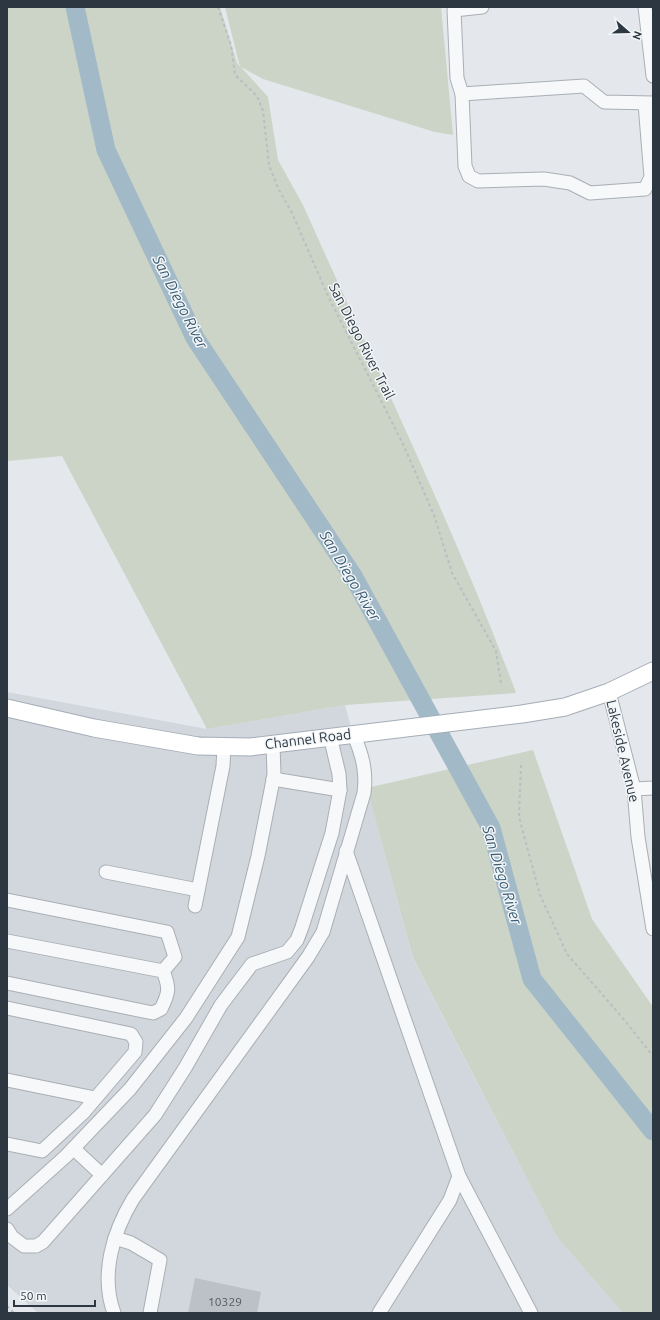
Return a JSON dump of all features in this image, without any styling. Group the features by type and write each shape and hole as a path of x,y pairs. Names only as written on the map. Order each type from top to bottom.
{"main road":[{"name":"Lakeside Avenue","path":"609,692 653,671"},
{"name":"Channel Road","path":"7,708 94,728 183,744 198,746 250,747 354,733 508,716 565,707 609,692"}],"street":[{"path":"462,94 584,86 604,102 649,104 651,177 645,189 590,193 570,183 544,179 478,181 470,176 465,166 462,94 457,78 454,10 482,7"},
{"path":"645,7 653,76"},
{"name":"Lakeside Avenue","path":"609,692 634,789 638,837 653,929"},
{"path":"114,1313 108,1276 115,1238 122,1218 133,1200 318,942 323,932 346,851 360,810 365,782 362,755 354,733"},
{"path":"7,1229 12,1237 24,1246 36,1246 43,1242 155,1116 185,1068 221,1005 252,964 287,952 297,940 332,833 340,790 338,766 330,736"},
{"path":"7,1209 74,1149 130,1089 186,1018 238,937 258,856 273,779 273,744"},
{"path":"195,906 223,766 224,746"},
{"path":"273,779 340,790"},
{"path":"634,789 653,788"},
{"path":"346,851 459,1176 531,1313"},
{"path":"106,872 198,890"},
{"path":"7,900 167,932 175,957 163,972"},
{"path":"7,941 163,972"},
{"path":"7,983 153,1012 161,1009 167,996 168,984 163,972"},
{"path":"7,1008 131,1034 136,1042 135,1052 83,1113 42,1151 7,1144"},
{"path":"7,1080 95,1098"},
{"path":"74,1149 102,1175"},
{"path":"379,1313 450,1200 459,1176"},
{"path":"115,1238 131,1244 160,1260 150,1313"}],"path":[{"name":"San Diego River Trail","path":"218,7 231,45 235,75 258,96 263,111 269,165 278,188 292,213 328,296 403,444 434,514 452,573 496,650 501,683"},
{"path":"521,765 519,817 540,895 567,954 621,1016 653,1056"},
{"path":"7,1306 14,1313"}],"shaded area":[{"path":"7,692 207,729 345,705 413,959 557,1237 623,1313 38,1313 7,1285"}],"green space":[{"path":"7,7 220,7 237,63 240,67 225,7 441,7 453,135 435,132 263,79 241,67 268,97 278,160 303,205 413,447 467,569 516,693 345,705 207,729 62,456 7,461"},
{"path":"533,750 592,919 653,1007 653,1313 623,1313 557,1237 413,958 367,788"}],"building":[{"path":"195,1278 261,1292 257,1313 188,1313"}],"waterway":[{"name":"San Diego River","path":"75,7 106,150 195,338 353,576 491,828 532,979 653,1131"}]}
